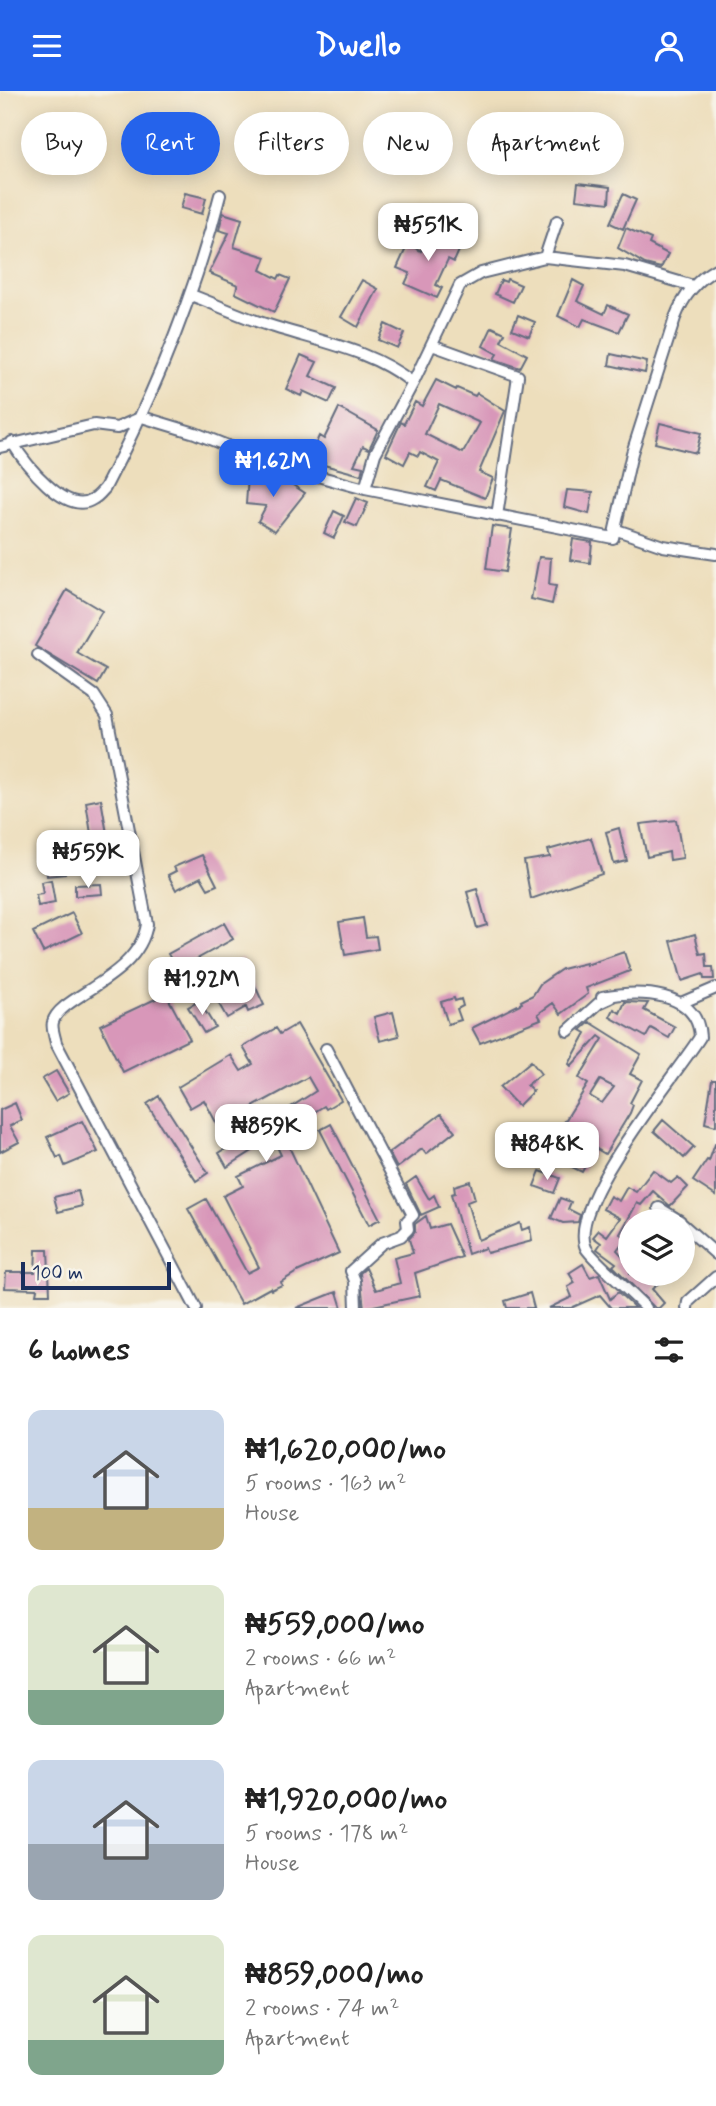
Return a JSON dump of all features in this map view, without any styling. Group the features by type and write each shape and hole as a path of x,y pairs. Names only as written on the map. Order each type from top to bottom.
{"street":[{"path":"12,442 39,479 57,493 80,503 92,501 105,488 142,417 191,295 220,195"},
{"path":"545,257 557,221"},
{"path":"365,489 375,454 414,383 460,285 481,273 545,257 625,266 693,286"},
{"path":"0,447 12,442 94,425 117,428 142,417 195,433 270,463 365,489 613,538 617,530 632,453 681,302 693,286 716,269"},
{"path":"191,295 263,323 339,345 392,366 414,383"},
{"path":"432,345 518,376 497,516"},
{"path":"617,530 663,546 716,554"},
{"path":"38,655 94,695 107,715 147,924 141,944 127,961 109,978 61,1010 53,1021 56,1044 196,1308"},
{"path":"681,1003 716,988"},
{"path":"602,997 645,992 681,1003 695,1014 700,1037 608,1168 587,1214 582,1238 587,1251 646,1308"},
{"path":"568,1031 599,1003 619,994"},
{"path":"326,1049 413,1215 407,1221 408,1229 401,1236 382,1243 351,1271 355,1281 356,1308"},
{"path":"695,1235 716,1254"},
{"path":"687,1308 688,1302 716,1277"}],"building":[{"path":"578,183 610,187 609,203 576,199"},
{"path":"185,193 206,198 202,214 181,208"},
{"path":"623,194 636,200 623,229 610,223"},
{"path":"223,213 242,219 234,247 266,257 261,270 278,279 280,275 290,279 274,312 235,293 238,285 209,273 229,233 219,230"},
{"path":"626,228 651,239 649,244 668,254 661,268 645,264 618,248"},
{"path":"430,231 461,246 454,262 448,259 436,285 442,288 437,298 405,284 410,273 397,268 408,244 421,251"},
{"path":"507,279 521,285 513,302 495,294 501,280 506,282"},
{"path":"362,280 378,289 358,327 341,317"},
{"path":"573,280 584,286 577,301 604,314 608,305 628,314 619,332 584,319 580,327 558,316"},
{"path":"518,315 535,322 529,336 512,329"},
{"path":"385,324 404,333 397,348 378,340"},
{"path":"492,327 505,333 501,341 527,355 520,368 494,359 497,354 483,346"},
{"path":"611,354 647,362 645,373 609,365"},
{"path":"301,355 317,362 310,376 336,388 329,403 303,391 301,396 286,389"},
{"path":"436,380 456,390 457,388 475,396 477,393 505,411 479,472 493,478 485,498 441,480 436,491 427,487 439,462 420,452 418,456 410,452 404,464 386,454 401,422 404,424 415,402 422,406","holes":["439,404 480,423 463,453 425,434"]},
{"path":"339,408 378,430 369,449 363,446 354,465 363,467 361,475 324,465 325,463 310,457 319,436 324,439"},
{"path":"660,423 701,433 696,453 655,443"},
{"path":"279,476 305,493 275,531 258,521 266,506 246,504 248,477 276,480"},
{"path":"567,490 593,492 589,514 564,507"},
{"path":"356,498 368,503 357,527 345,522"},
{"path":"334,511 344,516 334,538 324,533"},
{"path":"492,526 512,529 505,572 486,569"},
{"path":"573,539 592,542 590,563 570,560"},
{"path":"539,557 551,558 549,585 556,586 552,604 531,599"},
{"path":"67,590 102,611 77,653 106,670 98,684 35,646"},
{"path":"101,799 110,851 94,853 86,802"},
{"path":"676,820 683,858 670,860 669,852 647,857 640,824"},
{"path":"619,828 627,861 614,864 606,832"},
{"path":"62,837 64,860 96,858 96,869 65,870 65,874 47,876 43,839"},
{"path":"591,838 602,874 531,899 524,861 550,857 548,850"},
{"path":"202,855 217,885 208,889 201,877 176,890 168,875 176,871 174,867"},
{"path":"51,880 55,903 38,906 36,895 43,894 41,882"},
{"path":"101,884 102,894 75,896 75,885"},
{"path":"477,889 487,925 477,928 467,892"},
{"path":"72,913 82,933 43,952 33,932"},
{"path":"363,918 366,937 376,936 378,949 345,955 339,922"},
{"path":"224,923 233,939 177,970 168,954"},
{"path":"695,934 700,954 706,953 707,967 713,967 714,979 704,979 703,974 682,981 671,941"},
{"path":"624,952 630,971 586,988 588,994 561,1014 553,1003 538,1014 541,1019 480,1043 472,1028 522,1003 521,1001 533,995 540,984 562,969 586,965"},
{"path":"242,958 264,1005 248,1012 246,1007 227,1018 208,985 230,972 227,966"},
{"path":"166,994 190,1039 123,1072 100,1025"},
{"path":"454,998 455,1001 461,999 463,1006 457,1009 461,1020 448,1024 441,1002"},
{"path":"199,1001 215,1027 204,1033 188,1007"},
{"path":"625,1002 648,1003 644,1010 675,1027 669,1038 651,1028 646,1037 610,1017 614,1009 620,1013"},
{"path":"393,1012 399,1036 380,1041 374,1017"},
{"path":"590,1022 641,1054 630,1074 642,1080 630,1103 633,1105 630,1113 605,1154 595,1148 582,1172 562,1162 576,1138 560,1129 588,1084 579,1078 603,1039 599,1036 571,1066 569,1064 586,1033 581,1030","holes":["600,1080 614,1087 602,1103 590,1096"]},
{"path":"297,1024 341,1100 326,1109 324,1106 282,1132 339,1253 297,1272 281,1282 282,1285 271,1290 270,1288 241,1304 188,1209 206,1199 247,1273 259,1267 223,1196 243,1186 238,1176 281,1155 273,1138 227,1167 219,1153 316,1091 308,1077 218,1126 204,1100 190,1108 178,1087 231,1055 241,1071 253,1064 243,1047 276,1028 280,1034"},
{"path":"531,1061 541,1074 527,1085 533,1091 518,1106 500,1087"},
{"path":"56,1071 69,1093 55,1101 42,1079"},
{"path":"712,1080 716,1080 716,1126 705,1123"},
{"path":"159,1096 208,1173 196,1181 147,1104"},
{"path":"15,1103 22,1120 10,1126 19,1142 0,1152 0,1110"},
{"path":"441,1114 455,1131 426,1154 422,1149 397,1168 389,1153"},
{"path":"663,1120 694,1147 684,1158 654,1131"},
{"path":"82,1121 98,1152 65,1166 61,1156 57,1158 47,1137"},
{"path":"331,1124 380,1219 369,1225 320,1130"},
{"path":"715,1144 716,1196 693,1181 707,1160 709,1161"},
{"path":"653,1170 671,1183 678,1177 688,1187 670,1206 653,1191 641,1205 637,1203 634,1209 618,1209 618,1217 603,1209 610,1196 619,1201 627,1187 636,1192"},
{"path":"540,1171 560,1178 554,1193 534,1186"},
{"path":"416,1177 429,1199 434,1195 439,1207 421,1215 406,1184"},
{"path":"470,1181 475,1199 467,1202 478,1240 520,1223 522,1230 530,1227 532,1241 487,1253 485,1248 468,1254 451,1194 455,1193 454,1186"},
{"path":"78,1191 82,1206 58,1212 54,1197"},
{"path":"560,1198 571,1202 568,1209 580,1215 578,1222 563,1223 551,1218"},
{"path":"426,1216 430,1229 447,1224 462,1257 415,1273 420,1296 364,1308 360,1273 366,1268 376,1290 400,1283 394,1258 413,1253 409,1239 415,1232 415,1224"},
{"path":"618,1221 618,1271 613,1266 616,1263 597,1249 601,1243 593,1237 599,1230 607,1236"},
{"path":"36,1250 48,1250 50,1294 36,1294 37,1289 5,1288 6,1272 35,1272"},
{"path":"583,1264 590,1277 599,1274 610,1299 618,1292 635,1308 611,1308 600,1295 571,1308 549,1308 572,1297 568,1287 575,1283 569,1273"},
{"path":"633,1286 655,1286 652,1289 664,1303 655,1308"},
{"path":"337,1292 342,1308 296,1308 331,1294"},
{"path":"530,1293 534,1308 507,1308 505,1301"}]}
